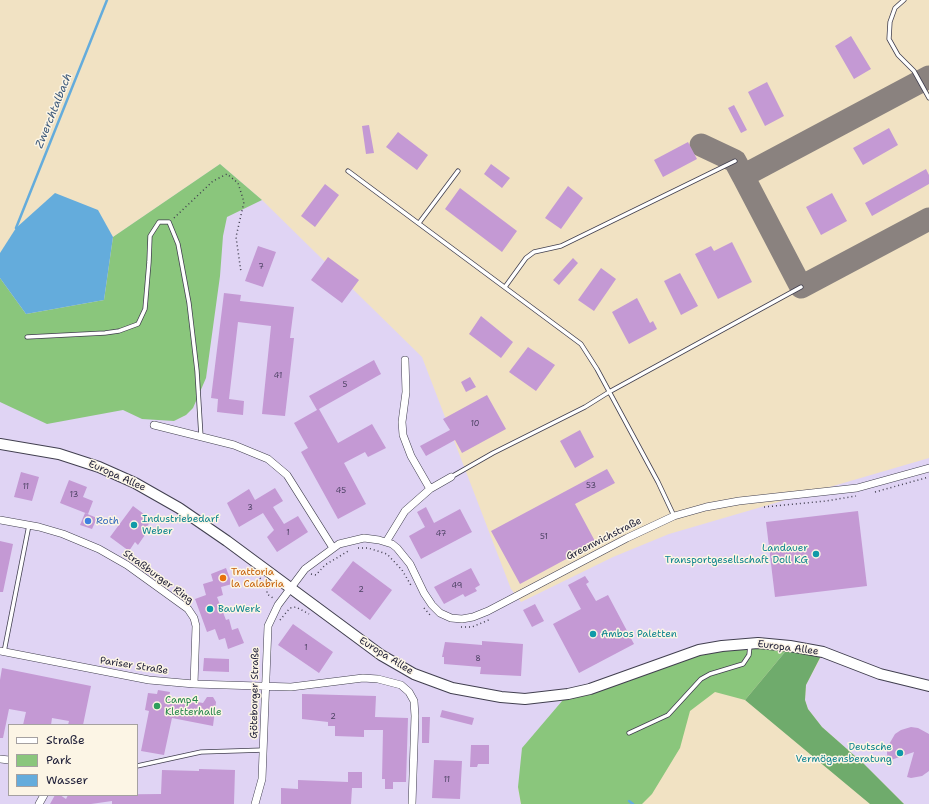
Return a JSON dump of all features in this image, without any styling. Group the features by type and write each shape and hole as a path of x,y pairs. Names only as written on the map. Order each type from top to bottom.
{"main road":[{"name":"Europa Allee","path":"0,444 59,454 99,467 135,483 179,508 399,666 433,682 485,696 525,699 568,694 590,689 699,650 750,644 775,644 823,652 880,674 929,686"}],"street":[{"path":"405,360 406,392 402,422 403,435 411,456 430,490"},
{"path":"154,425 234,445 268,459 286,475 332,548"},
{"name":"Greenwichstraße","path":"289,588 305,569 332,548 345,541 372,538 386,542 397,548 404,555 432,605 440,613 451,618 462,619 473,617 488,611 627,538 674,516 706,507 739,501 857,488 898,478 929,468"},
{"path":"386,542 405,511 430,490 451,477"},
{"name":"Straßburger Ring","path":"0,520 29,525 63,534 98,549 127,565 188,609 194,618 196,626 194,684"},
{"name":"Göteborger Straße","path":"255,804 262,779 267,631 272,615 289,588"},
{"name":"Pariser Straße","path":"2,652 149,680 194,684 314,686 363,678 378,679 401,685 409,692 414,701 412,804"}],"lane":[{"path":"904,0 895,8 890,22 889,39 898,55 914,71 929,98"},
{"path":"505,287 526,258 534,252 561,246 735,160"},
{"path":"348,171 581,344 588,354 658,482 674,516"},
{"path":"419,223 458,171"},
{"path":"27,338 105,333 119,331 138,324 144,309 150,236 159,222 170,222 178,244 189,303 197,371 201,437"},
{"path":"451,477 493,453 585,407 609,392 801,287"},
{"path":"2,652 29,525"},
{"path":"629,733 668,715 701,679 710,674 743,664 749,655 750,644"},
{"path":"138,766 201,752 264,750"}],"path":[{"path":"170,222 213,181 227,174 238,182 244,202 236,237 241,272"},
{"path":"256,574 265,584 267,594 290,608 302,609 315,618"},
{"path":"277,625 290,608"}],"shaded area":[{"path":"220,164 262,200 422,357 511,589 521,602 613,557 669,534 929,458 929,804 904,804 864,764 822,727 808,709 805,700 806,685 823,653 804,648 518,787 521,804 0,804 0,331 136,340 113,237"}],"green space":[{"path":"220,164 262,200 227,217 223,236 220,276 206,378 193,408 186,415 174,421 142,419 123,410 47,424 0,402 0,278 26,314 104,300 113,237"},
{"path":"790,646 745,700 715,692 690,711 680,748 652,794 642,804 521,804 518,787 522,748 568,694 699,650"},
{"path":"790,646 823,652 806,685 805,700 808,709 822,727 864,764 904,804 870,804 745,700"}],"water":[{"path":"55,193 98,210 113,237 104,300 26,314 0,278 0,253 16,228"}],"building":[{"path":"851,36 871,69 854,79 835,46"},
{"path":"767,82 784,116 765,126 748,92"},
{"path":"734,105 747,130 741,133 728,108"},
{"path":"369,125 374,153 366,154 362,126"},
{"path":"889,128 898,145 863,165 853,148"},
{"path":"398,132 428,155 417,170 386,147"},
{"path":"688,142 697,159 663,177 654,160"},
{"path":"491,164 510,178 502,188 484,174"},
{"path":"926,169 929,175 929,184 872,216 865,203"},
{"path":"325,184 339,195 315,227 301,216"},
{"path":"568,186 583,198 561,229 545,218"},
{"path":"460,188 517,231 502,252 445,209"},
{"path":"832,193 847,221 821,235 806,207"},
{"path":"732,242 752,282 718,299 695,254 711,246 714,251"},
{"path":"258,246 276,252 263,287 245,281"},
{"path":"328,257 359,280 342,303 311,280"},
{"path":"573,258 578,263 559,285 553,280"},
{"path":"601,268 616,279 594,311 578,300"},
{"path":"680,273 698,306 681,315 664,281"},
{"path":"224,293 241,295 240,301 294,307 290,338 294,338 285,416 262,414 271,326 238,322 229,399 244,401 243,415 217,412 218,399 211,398"},
{"path":"637,298 650,323 653,321 657,329 629,344 612,312"},
{"path":"481,316 513,342 501,358 469,334"},
{"path":"528,347 555,365 536,391 509,372"},
{"path":"374,360 381,374 319,409 338,443 372,424 386,448 368,457 365,452 344,463 366,504 338,519 301,452 308,448 294,423 317,410 309,396"},
{"path":"470,377 476,387 466,392 461,382"},
{"path":"487,395 506,429 462,453 455,440 426,456 420,446 450,430 443,419"},
{"path":"580,430 594,457 575,468 560,441"},
{"path":"607,469 615,483 575,504 596,543 520,584 491,531"},
{"path":"21,472 39,477 32,501 14,497"},
{"path":"69,480 87,487 83,497 93,501 88,514 60,503"},
{"path":"275,488 283,501 273,507 284,524 298,516 308,532 277,552 267,537 274,530 263,513 239,527 227,503 249,489 255,500"},
{"name":"Industriebedarf Weber","path":"133,506 152,520 144,530 147,532 138,545 135,542 129,551 110,537"},
{"path":"426,507 434,523 460,509 472,532 421,559 409,536 425,527 417,512"},
{"name":"Landauer Transportgesellschaft Doll KG","path":"858,511 867,586 775,597 766,522"},
{"name":"Roth","path":"85,513 97,518 92,529 80,525"},
{"path":"0,541 13,544 3,592 0,592"},
{"path":"353,561 392,590 370,620 331,590"},
{"name":"BauWerk","path":"226,568 232,584 221,587 223,595 217,597 226,620 229,619 232,630 238,628 244,643 228,649 225,638 219,640 215,629 207,632 195,599 206,595 203,584 213,581 211,574"},
{"path":"471,568 480,585 475,588 477,591 465,597 463,594 444,604 434,587"},
{"name":"Ambos Paletten","path":"585,576 589,582 586,584 596,601 608,595 634,644 579,673 553,624 581,609 568,585"},
{"path":"535,604 544,621 532,627 523,610"},
{"path":"293,624 333,652 319,673 278,645"},
{"path":"482,641 523,644 521,676 480,674 481,667 444,664 444,657 442,657 445,642 482,645"},
{"path":"204,658 229,659 229,672 203,671"},
{"path":"2,668 91,686 83,724 68,724 69,721 52,718 51,724 23,724 26,712 9,709 3,738 0,738 0,680"},
{"path":"158,690 170,692 169,697 203,703 207,697 213,697 216,702 213,726 172,718 164,755 141,751 149,711 145,710 148,693 157,694"},
{"path":"302,694 376,696 375,717 408,718 406,782 393,782 393,789 385,789 385,779 382,779 383,730 364,730 364,737 335,736 335,726 328,726 328,722 302,719"},
{"path":"442,710 474,718 472,725 440,717"},
{"path":"422,717 430,717 429,743 422,743"},
{"name":"Deutsche Vermögensberatung","path":"911,727 918,728 929,734 929,771 922,776 911,778 907,777 914,752 888,761 887,753 888,746 895,734 901,730"},
{"path":"471,745 489,745 489,764 478,764 477,767 470,767"},
{"path":"434,760 462,761 460,799 432,798"},
{"path":"199,769 235,770 234,804 112,804 112,801 91,804 50,804 54,796 62,796 66,799 68,796 138,796 138,794 161,794 162,770 199,771"},
{"path":"348,772 362,772 362,788 352,788 351,804 281,804 281,788 298,789 298,780 348,782"}],"waterway":[{"name":"Zwerchtalbach","path":"16,228 107,0"},
{"path":"629,801 633,804"}],"taxiway":[{"path":"701,145 735,161 743,176 929,77"},
{"path":"743,176 801,287 929,219"}],"place":[{"name":"Roth","path":"88,521"},
{"name":"Industriebedarf Weber","path":"134,525"},
{"name":"Landauer Transportgesellschaft Doll KG","path":"816,554"},
{"name":"Trattoria la Calabria","path":"223,578"},
{"name":"BauWerk","path":"210,609"},
{"name":"Ambos Paletten","path":"593,634"},
{"name":"Camp4 Kletterhalle","path":"157,706"},
{"name":"Deutsche Vermögensberatung","path":"900,753"}]}
